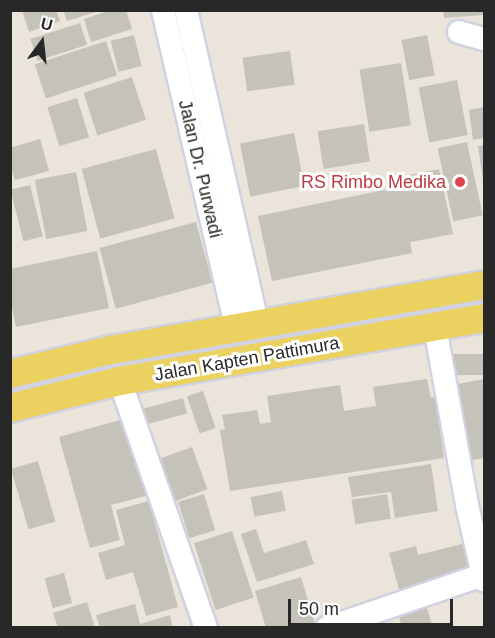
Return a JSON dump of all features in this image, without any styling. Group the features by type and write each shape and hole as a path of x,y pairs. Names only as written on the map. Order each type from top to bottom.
{"main road":[{"name":"Jalan Kapten Pattimura","path":"10,374 111,350 484,285"},
{"name":"Jalan Kapten Pattimura","path":"10,408 120,381 484,318"}],"street":[{"name":"Jalan Dr. Purwadi","path":"163,10 246,325"},
{"name":"Jalan Dr. Purwadi","path":"186,10 246,325"},
{"path":"459,32 484,39"},
{"path":"327,627 484,578 467,505 435,327"},
{"path":"120,381 206,627"}],"building":[{"path":"22,10 56,10 60,21 29,32"},
{"path":"63,10 99,10 99,11 67,21"},
{"path":"111,10 126,10 132,29 91,42 84,19"},
{"path":"443,10 484,10 484,15 444,18"},
{"path":"80,23 87,45 38,61 31,39"},
{"path":"134,35 142,66 118,72 111,41"},
{"path":"427,35 435,75 409,80 401,40"},
{"path":"106,41 117,75 46,98 35,64"},
{"path":"290,51 295,85 247,91 242,58"},
{"path":"401,63 411,125 369,132 360,70"},
{"path":"132,77 146,120 97,136 83,93"},
{"path":"457,80 468,135 429,142 419,87"},
{"path":"77,98 89,137 59,146 47,107"},
{"path":"484,107 484,138 473,140 469,110"},
{"path":"364,124 370,162 324,169 318,131"},
{"path":"294,133 304,186 250,197 240,143"},
{"path":"40,139 49,171 15,180 10,164 10,148"},
{"name":"RS Rimbo Medika","path":"467,142 483,215 453,222 438,148"},
{"path":"484,145 484,180 483,180 478,146"},
{"path":"156,149 175,219 100,238 82,169"},
{"path":"439,169 453,234 410,242 412,253 272,281 258,216 398,187 396,178"},
{"path":"76,172 87,231 46,239 35,180"},
{"path":"30,185 43,236 23,241 11,190"},
{"path":"196,222 212,283 116,309 99,248"},
{"path":"97,251 109,308 16,327 10,298 10,269"},
{"path":"448,354 484,354 484,375 448,375"},
{"path":"427,379 431,398 435,397 444,458 230,491 220,430 225,429 222,415 257,410 260,424 271,422 267,396 340,385 344,411 376,406 373,387"},
{"path":"484,379 484,458 468,461 453,385"},
{"path":"203,391 216,428 200,433 187,397"},
{"path":"183,398 187,413 144,425 140,410"},
{"path":"127,418 149,495 111,505 120,540 90,548 59,437"},
{"path":"192,447 207,489 168,504 153,461"},
{"path":"38,461 55,522 28,529 11,469"},
{"path":"431,464 438,511 395,518 391,492 352,497 348,477"},
{"path":"282,491 286,511 254,517 251,497"},
{"path":"204,494 215,530 189,538 178,502"},
{"path":"387,494 391,519 355,524 351,500"},
{"path":"149,501 178,607 146,616 133,572 106,580 98,553 125,545 116,510"},
{"path":"256,529 264,553 306,540 314,564 257,582 241,534"},
{"path":"232,531 254,598 216,610 194,543"},
{"path":"466,543 474,573 400,593 389,553 416,546 418,555"},
{"path":"64,573 72,603 53,608 45,578"},
{"path":"301,577 316,628 266,628 255,591"},
{"path":"425,601 433,628 402,628 397,608"},
{"path":"87,602 95,628 58,628 53,613"},
{"path":"135,604 140,624 170,615 173,628 100,628 96,615"}],"place":[{"name":"RS Rimbo Medika","path":"460,182"}]}
